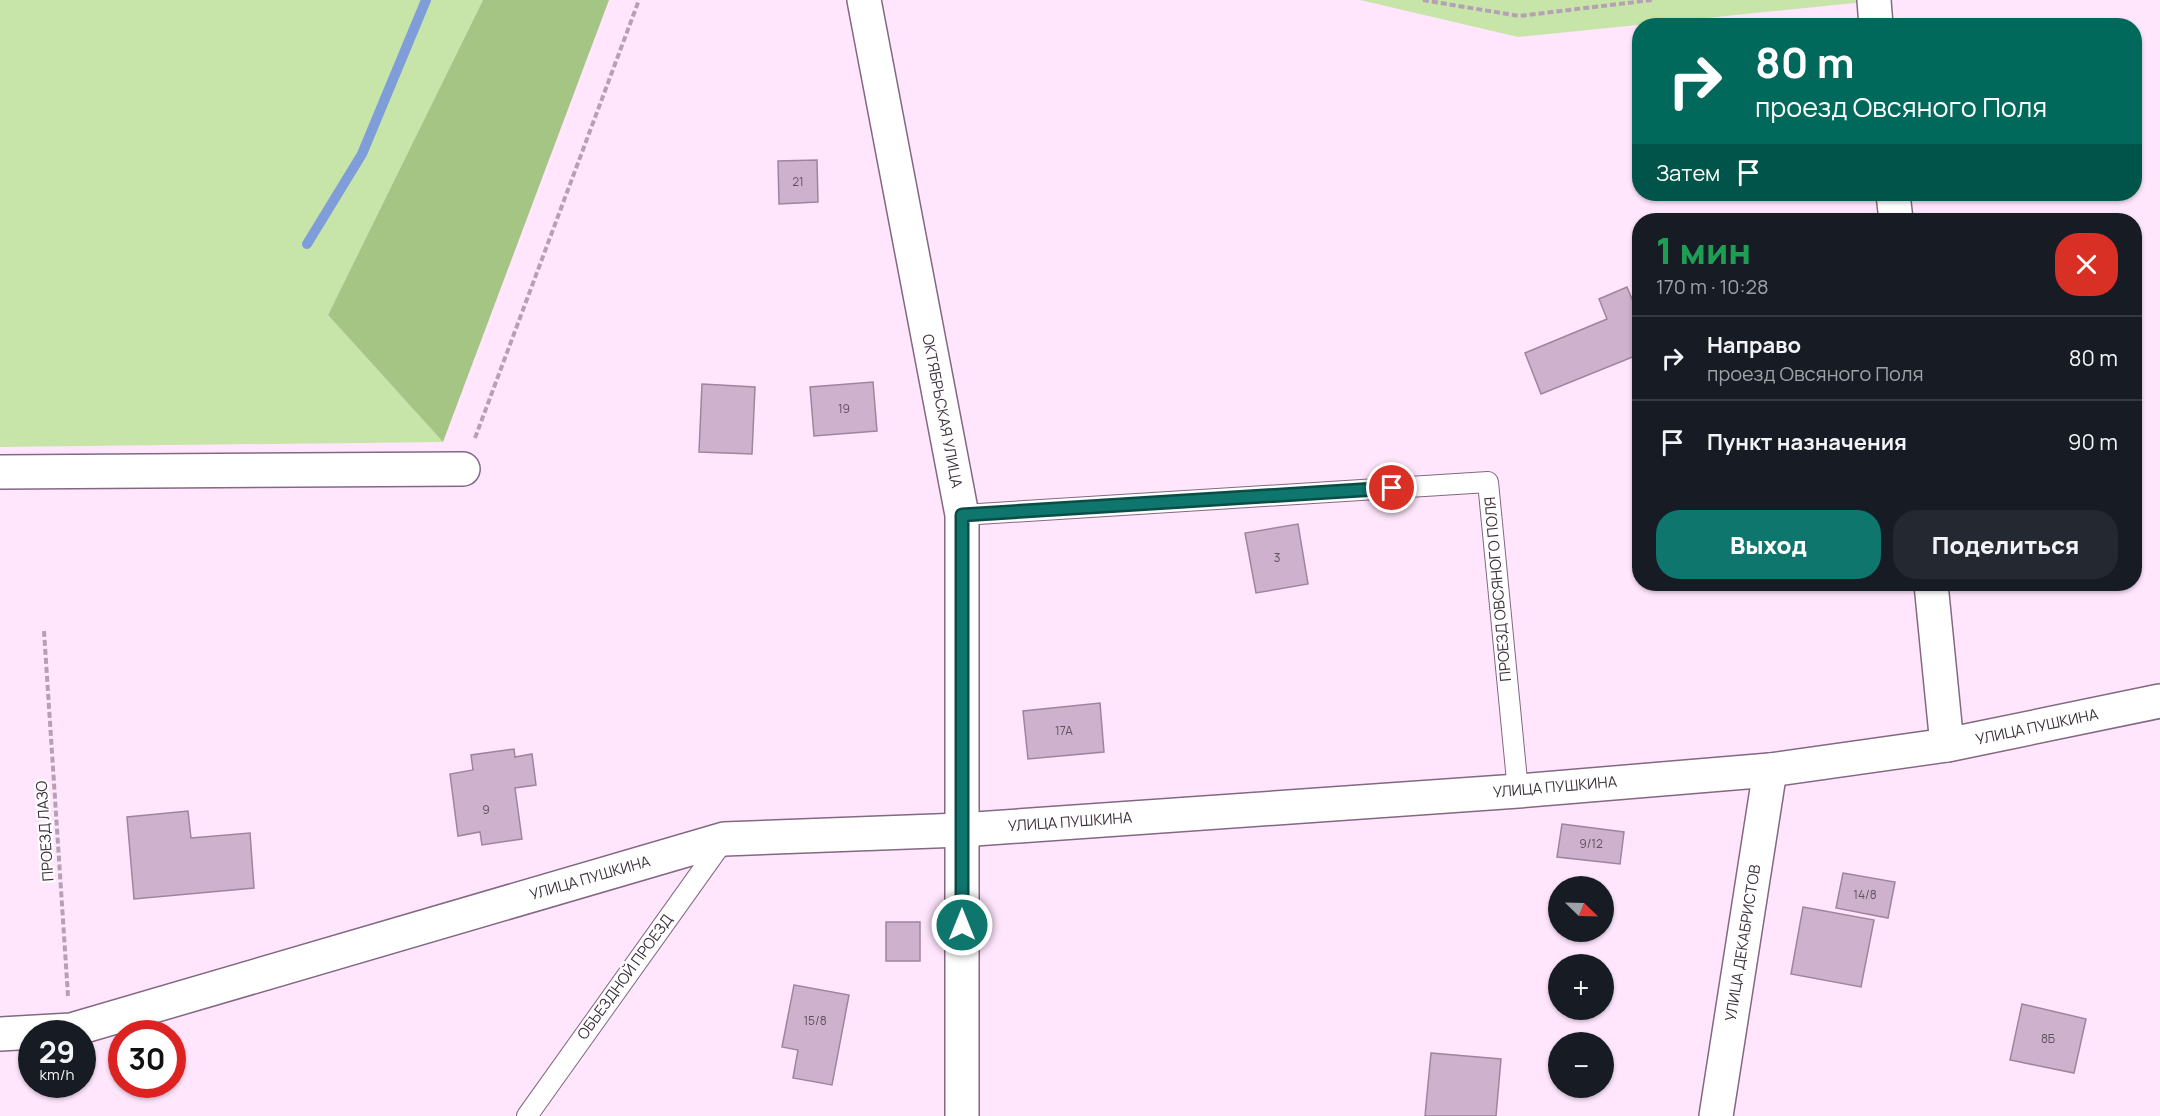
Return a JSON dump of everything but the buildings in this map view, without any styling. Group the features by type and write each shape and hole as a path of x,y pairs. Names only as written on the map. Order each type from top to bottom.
{"street":[{"name":"ОКТЯБРЬСКАЯ УЛИЦА","path":"864,0 962,515 962,1116"},
{"path":"1874,0 1875,18"},
{"path":"0,472 463,469"},
{"path":"1932,591 1947,745"},
{"name":"УЛИЦА ПУШКИНА","path":"96,1022 724,839 962,830 1518,791 1770,770 1947,745 2160,701"},
{"name":"УЛИЦА ДЕКАБРИСТОВ","path":"1716,1116 1770,770"},
{"name":"УЛИЦА ПУШКИНА","path":"0,1034 18,1033"}],"lane":[{"name":"ПРОЕЗД ОВСЯНОГО ПОЛЯ","path":"962,515 1488,482 1518,791"},
{"name":"ОБЪЕЗДНОЙ ПРОЕЗД","path":"527,1116 724,839"}],"path":[{"path":"463,469 639,0"},
{"path":"1423,0 1519,16 1652,0"},
{"name":"ПРОЕЗД ЛАЗО","path":"44,631 70,1020"}],"green space":[{"path":"0,0 483,0 328,315 443,442 0,447"},
{"path":"483,0 609,0 443,442 328,315"},
{"path":"1360,0 1885,0 1706,18 1632,18 1632,26 1518,37"}],"waterway":[{"path":"307,244 362,154 426,0"}],"route":[{"path":"962,925 962,515 1392,488"}]}
